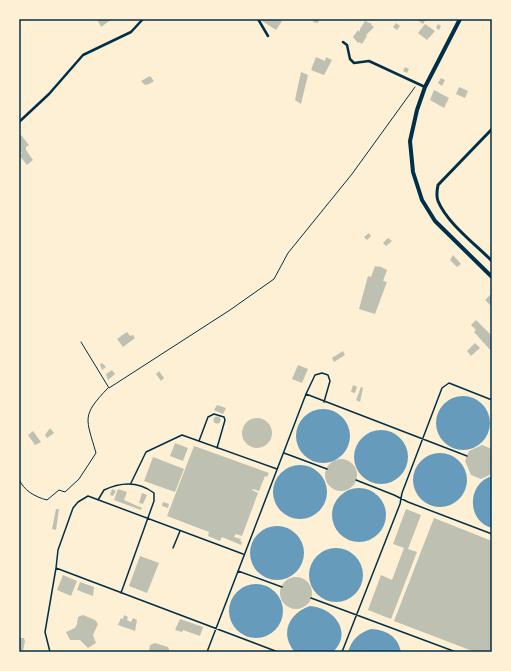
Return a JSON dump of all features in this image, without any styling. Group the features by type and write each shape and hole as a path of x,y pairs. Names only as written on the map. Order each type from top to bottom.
{"main road":[{"path":"460,19 425,87 417,110 410,141 413,172 422,200 434,221 492,277"}],"street":[{"path":"19,122 49,94 83,55 131,32 143,19"},
{"path":"258,19 268,36"},
{"path":"343,42 347,45 350,59 354,63 369,61 425,87"},
{"path":"492,129 438,185 436,193 437,200 454,223 492,261"}],"lane":[{"path":"207,652 243,554 306,394 315,375 326,373 330,378 330,382 324,402"},
{"path":"342,652 444,385 449,383 492,400"},
{"path":"306,394 422,440 467,456"},
{"path":"199,441 208,417 214,414 224,417 225,420 217,448"},
{"path":"131,483 146,452 182,435 277,469"},
{"path":"284,453 327,469"},
{"path":"356,480 492,534"},
{"path":"98,500 104,490 116,484 131,483 154,493 154,501 135,550 136,554 122,593"},
{"path":"50,652 45,632 58,550 74,508 78,502 88,496 243,554"},
{"path":"173,548 180,530"},
{"path":"56,568 278,652"},
{"path":"238,571 282,587"},
{"path":"311,598 349,614 356,614 456,652"}],"path":[{"path":"19,479 20,485 37,498 47,500 59,490 65,492 79,479 96,453 87,422 92,406 109,388 230,310 274,279 288,253 352,174 418,83"},
{"path":"81,342 109,388"}],"water":[{"path":"463,396 473,398 482,404 488,413 490,423 488,433 482,442 473,448 463,450 453,448 444,442 438,433 436,423 438,413 444,404 453,398"},
{"path":"323,409 333,411 342,417 348,426 350,436 348,446 342,455 333,461 323,463 313,461 304,455 298,446 296,436 298,426 304,417 313,411"},
{"path":"381,430 391,432 400,438 406,447 408,457 406,467 400,476 391,482 381,484 371,482 362,476 356,467 354,457 356,447 362,438 371,432"},
{"path":"440,453 450,455 459,461 465,470 467,480 465,490 459,499 450,505 440,507 430,505 421,499 415,490 413,480 415,470 421,461 430,455"},
{"path":"300,465 310,467 319,473 325,482 327,492 325,502 319,511 310,517 300,519 290,517 281,511 275,502 273,492 275,482 281,473 290,467"},
{"path":"492,476 492,528 484,524 478,518 474,510 473,502 474,494 478,486 484,480"},
{"path":"359,488 369,490 378,496 384,505 386,515 384,525 378,534 369,540 359,542 349,540 340,534 334,525 332,515 334,505 340,496 349,490"},
{"path":"277,526 287,528 296,534 302,543 304,553 302,563 296,572 287,578 277,580 267,578 258,572 252,563 250,553 252,543 258,534 267,528"},
{"path":"336,548 346,550 355,556 361,565 363,575 361,585 355,594 346,600 336,602 326,600 317,594 311,585 309,575 311,565 317,556 326,550"},
{"path":"256,584 266,586 275,592 281,601 283,611 281,621 275,630 266,636 256,638 246,636 237,630 231,621 229,611 231,601 237,592 246,586"},
{"path":"310,606 327,611 334,616 338,623 341,630 341,637 339,645 333,652 295,652 290,645 287,631 292,619 303,609"},
{"path":"371,629 386,632 394,638 401,652 348,652 356,637"}],"building":[{"path":"97,19 112,19 101,27"},
{"path":"259,19 279,19 282,21 276,30"},
{"path":"314,19 319,19 318,23 313,22"},
{"path":"416,19 426,19 423,24"},
{"path":"365,21 372,24 371,25 374,27 366,35 367,36 362,44 359,42 358,43 353,37 358,30 360,32 360,29"},
{"path":"396,23 400,26 397,30 393,27"},
{"path":"425,24 435,31 427,40 418,33"},
{"path":"438,24 441,26 439,30 436,28"},
{"path":"316,57 325,61 326,57 332,60 324,75 311,70"},
{"path":"405,67 409,69 407,73 403,71"},
{"path":"301,72 308,75 301,104 295,100"},
{"path":"150,76 154,81 149,84 145,85 141,81"},
{"path":"441,78 445,80 442,86 438,83"},
{"path":"459,87 468,91 465,98 456,94"},
{"path":"434,90 449,98 444,108 430,100"},
{"path":"21,135 29,145 26,147 26,150 33,160 27,165 19,155 22,153 19,150 19,137"},
{"path":"369,233 371,236 367,240 364,237"},
{"path":"388,238 392,241 386,246 383,243"},
{"path":"453,255 461,264 457,267 450,260"},
{"path":"375,266 379,266 387,270 383,281 387,282 375,314 359,309 368,276 371,277"},
{"path":"491,294 492,295 492,307 485,300"},
{"path":"476,320 492,336 492,352 474,332 476,330 471,325"},
{"path":"127,332 130,336 133,335 135,338 123,347 117,339"},
{"path":"475,343 480,348 471,356 467,351"},
{"path":"343,351 345,355 334,362 332,358"},
{"path":"102,363 106,367 102,370 100,364"},
{"path":"298,365 308,369 302,383 292,379"},
{"path":"112,370 115,374 108,380 106,374"},
{"path":"159,371 164,378 161,381 156,374"},
{"path":"353,385 357,387 355,393 351,392"},
{"path":"361,387 363,388 360,402 356,400"},
{"path":"217,405 226,408 223,414 214,410"},
{"path":"217,416 220,417 220,423 217,424 214,423 213,420 214,417"},
{"path":"257,418 268,422 272,433 268,444 257,448 246,444 242,433 246,422"},
{"path":"50,428 54,433 47,438 45,435"},
{"path":"33,431 41,442 35,445 28,435"},
{"path":"175,443 188,448 183,461 170,456"},
{"path":"482,445 492,449 492,474 481,479 471,475 465,461 469,451"},
{"path":"194,446 269,473 267,477 265,476 259,491 252,490 258,493 242,536 236,534 234,537 241,539 241,545 222,537 220,541 208,536 209,532 167,516"},
{"path":"153,457 184,469 175,492 144,481"},
{"path":"341,459 350,462 354,466 357,475 354,484 350,488 341,491 332,488 328,484 325,475 328,466 332,462"},
{"path":"112,489 116,491 113,496 110,495"},
{"path":"118,489 127,492 124,500 142,508 141,510 114,500"},
{"path":"142,493 147,495 143,504 139,503"},
{"path":"163,502 169,504 168,508 162,506"},
{"path":"56,509 59,509 56,530 52,529"},
{"path":"406,509 421,515 408,549 417,552 391,619 368,610 381,575 392,580 404,548 393,544"},
{"path":"434,518 492,541 492,652 475,652 394,621"},
{"path":"140,556 159,563 147,593 129,586"},
{"path":"63,575 77,581 71,596 57,590"},
{"path":"296,577 302,578 309,584 312,593 311,599 305,606 296,609 290,608 283,602 280,593 281,587 287,580"},
{"path":"80,582 94,587 93,596 77,590"},
{"path":"83,615 95,620 98,624 93,635 96,643 88,648 80,640 70,640 66,632 75,628 78,617"},
{"path":"124,615 128,617 127,620 131,622 133,618 137,620 135,631 118,625 121,618 123,619"},
{"path":"180,619 203,627 200,636 183,630 182,632 175,630"},
{"path":"20,638 24,638 25,641 23,651 19,650"},
{"path":"155,643 168,647 170,652 149,652 150,645"}]}
